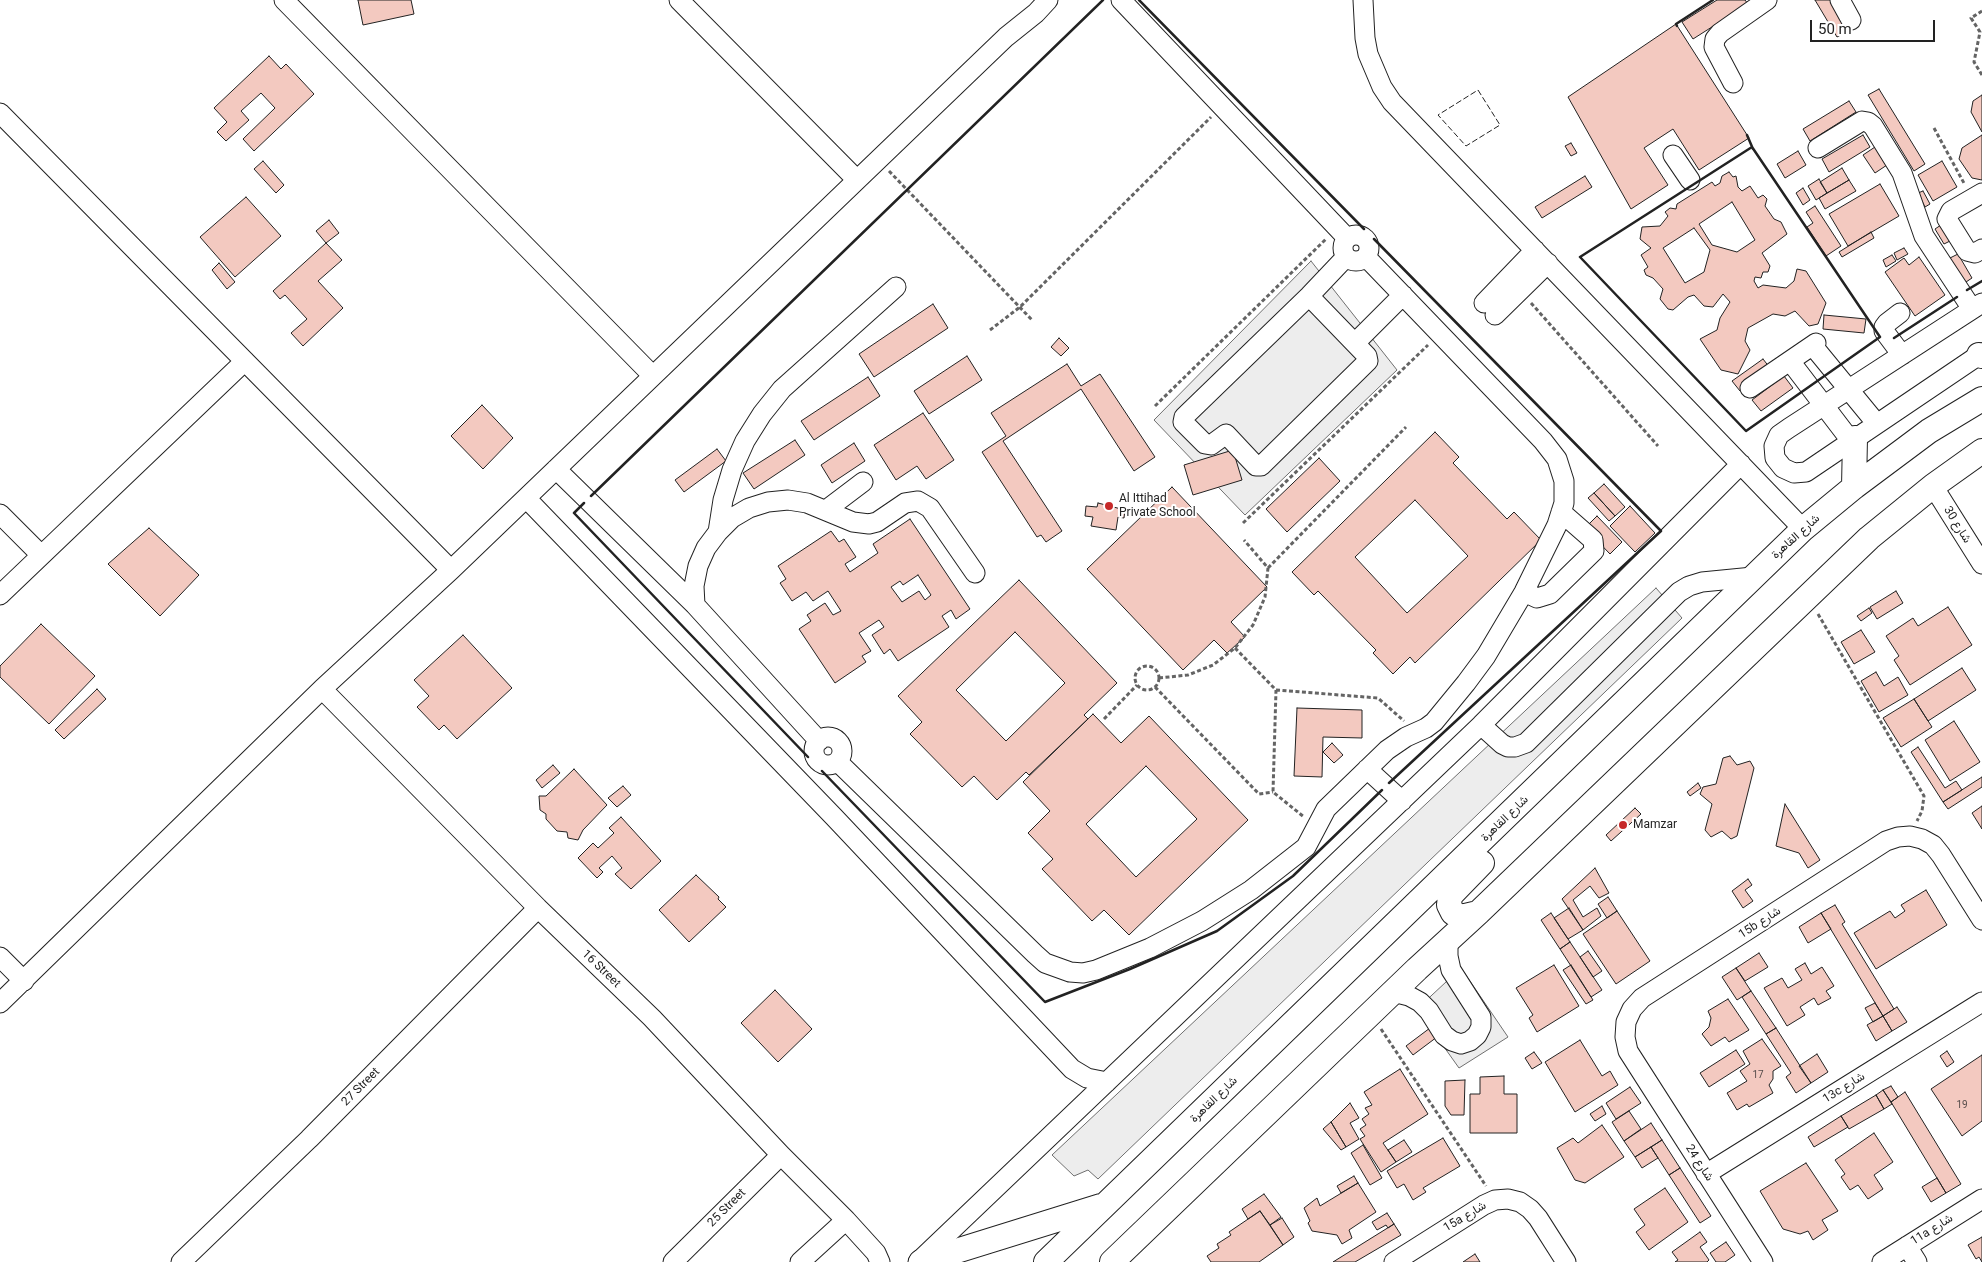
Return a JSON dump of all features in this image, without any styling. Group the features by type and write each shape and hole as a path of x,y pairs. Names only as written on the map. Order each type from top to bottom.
{"main road":[{"name":"شارع القاهرة","path":"1046,1262 1803,529 1854,487 1929,431 1982,398"},
{"path":"1853,440 1854,487"},
{"path":"1112,1262 1869,538 1933,486 1982,451"},
{"path":"1478,913 1461,917 1453,913 1449,906 1450,896 1602,742 1613,728 1631,696"},
{"path":"920,1262 1105,1205"}],"street":[{"path":"284,0 653,376"},
{"path":"679,0 857,180"},
{"path":"1006,37 1034,0"},
{"path":"0,1003 322,690 451,570 1006,37 1036,13 1048,0"},
{"path":"556,469 695,605 819,741 829,737 839,742 842,752 838,762 1045,963 1070,972 1083,973 1096,970 1150,948 1202,921 1251,890 1306,847 1326,809 1396,743 1434,722 1466,684 1486,656 1547,549 1562,512 1564,480 1557,459 1543,440 1366,257 1353,261 1344,241 1222,106 1121,0"},
{"path":"1363,0 1365,38 1368,54 1382,87 1405,116 1542,256 1803,529"},
{"path":"1733,83 1714,47 1715,39 1720,33 1767,0"},
{"path":"1840,0 1851,20"},
{"path":"0,113 451,570"},
{"path":"1818,148 1862,121 1868,122 1873,126 1902,174 1924,236 1977,306 1779,435 1774,446 1776,458 1783,468 1794,473 1806,472 1981,355"},
{"path":"1673,155 1690,180"},
{"path":"1977,195 1951,211 1947,219 1967,251 1975,253 1982,249"},
{"path":"1309,296 1367,356 1368,361 1261,466 1256,466 1226,434 1211,445 1200,441 1183,422 1184,417 1309,296 1344,241"},
{"path":"1542,256 1521,291 1490,309 1542,256"},
{"path":"718,532 723,500 732,470 745,441 762,414 782,389 896,287"},
{"path":"1355,343 1403,295"},
{"path":"1900,312 1886,323 1884,331 1902,355"},
{"path":"1750,388 1815,344 1847,389 1877,424"},
{"path":"0,595 245,361"},
{"path":"1790,361 1823,405 1853,440"},
{"path":"920,1262 1077,1108 1107,1082 1481,725 1741,464"},
{"path":"826,510 863,482"},
{"name":"شارع 30","path":"1933,486 1982,564"},
{"path":"526,498 834,817 1072,1069 1087,1078 1107,1082"},
{"path":"695,605 694,586 698,566 706,548 732,518 749,508 768,502 788,500 807,503 854,522 869,524 877,522 905,503 918,501 930,508 975,573"},
{"path":"1524,592 1537,598 1550,594 1594,551 1592,540 1562,512"},
{"path":"0,514 41,555"},
{"path":"1481,725 1508,747 1515,747 1526,743 1679,592 1702,582 1753,577"},
{"name":"16 Street","path":"322,690 538,908 652,1018 846,1220 878,1258 894,1262"},
{"path":"1367,769 1402,801"},
{"path":"1910,836 1922,839 1933,846 1941,855 1982,920"},
{"name":"15b شارع","path":"1635,1063 1628,1051 1624,1037 1626,1022 1632,1009 1642,998 1886,841 1910,836"},
{"name":"27 Street","path":"182,1262 309,1139 538,908"},
{"path":"1393,992 1409,996 1420,1002 1429,1011 1444,1035 1452,1041 1461,1044 1470,1041 1477,1035 1481,1027 1481,1017 1451,970 1448,956 1448,940"},
{"path":"0,957 24,981"},
{"name":"13c شارع","path":"1706,1174 1982,1002"},
{"name":"شارع 24","path":"1635,1063 1763,1262"},
{"path":"1072,1069 1077,1108"},
{"name":"25 Street","path":"673,1262 782,1155"},
{"name":"11a شارع","path":"1882,1262 1912,1254 1982,1199"},
{"name":"15a شارع","path":"1394,1262 1484,1205 1495,1200 1508,1200 1520,1202 1530,1209 1538,1218 1566,1262"},
{"path":"800,1262 846,1220"}],"path":[{"path":"1982,10 1971,18 1980,32 1974,62 1982,75"},
{"path":"990,330 1020,307 1222,106"},
{"path":"1934,128 1977,195"},
{"path":"878,160 1033,321"},
{"path":"1156,406 1344,241"},
{"path":"1521,291 1658,446"},
{"path":"1243,523 1440,334"},
{"path":"1268,568 1406,426"},
{"path":"1160,678 1174,678 1201,670 1219,661 1245,637 1260,612 1268,583 1268,568 1244,540"},
{"path":"1808,597 1924,796 1922,811 1910,836"},
{"path":"1235,648 1276,690 1378,698 1417,732"},
{"path":"1104,720 1137,685 1136,674 1144,666 1155,668 1160,678"},
{"path":"1137,685 1146,690 1156,687 1160,678"},
{"path":"1156,687 1259,794 1273,792 1316,827"},
{"path":"1273,792 1276,690"},
{"path":"1371,1014 1495,1200"}],"shaded area":[{"path":"1311,261 1397,370 1245,515 1154,420"},
{"path":"1656,588 1682,618 1098,1179 1088,1170 1074,1176 1052,1155"},
{"path":"1461,968 1508,1037 1459,1068 1417,1009"}],"building":[{"path":"358,0 411,0 414,14 363,25"},
{"path":"1717,0 1745,0 1748,4 1693,39 1682,22"},
{"path":"1815,0 1833,0 1850,30 1837,37"},
{"path":"1676,24 1749,138 1699,170 1673,129 1644,148 1668,185 1631,209 1568,97"},
{"path":"269,56 281,69 286,64 314,94 254,151 243,139 275,108 261,93 241,111 249,120 226,141 217,132 227,122 214,108"},
{"path":"1879,89 1925,164 1914,171 1868,95"},
{"path":"1982,95 1982,132 1971,112 1973,101"},
{"path":"1849,101 1856,112 1810,141 1803,129"},
{"path":"1863,135 1870,147 1829,172 1822,159"},
{"path":"1982,135 1982,180 1972,178 1959,159 1962,148"},
{"path":"1571,143 1577,153 1571,156 1565,146"},
{"path":"1875,147 1887,165 1875,173 1863,155"},
{"path":"1798,151 1806,165 1785,178 1777,164"},
{"path":"263,161 284,185 276,193 254,169"},
{"path":"1942,161 1957,187 1933,201 1918,175"},
{"path":"1842,168 1849,180 1827,193 1820,182"},
{"path":"1729,172 1733,177 1736,176 1738,187 1742,191 1750,186 1758,198 1763,195 1767,199 1765,206 1774,219 1781,222 1787,234 1762,253 1770,266 1768,272 1763,272 1761,278 1755,277 1754,281 1758,288 1763,285 1786,288 1794,281 1797,269 1806,271 1826,303 1818,324 1809,326 1795,311 1785,316 1773,314 1748,328 1745,341 1750,350 1738,374 1721,370 1700,339 1717,330 1720,318 1730,302 1723,294 1713,307 1704,306 1694,295 1688,297 1673,310 1668,309 1660,299 1663,289 1653,278 1646,275 1644,270 1648,267 1641,255 1651,248 1640,239 1642,227 1660,226 1668,216 1665,212 1670,208 1676,209 1677,204 1712,182 1715,186 1720,183 1722,176","holes":["1732,202 1755,240 1737,252 1712,245 1699,224","1694,228 1710,250 1704,272 1685,283 1663,248"]},
{"path":"1585,176 1592,187 1542,218 1535,207"},
{"path":"1819,179 1827,193 1816,200 1808,186"},
{"path":"1849,180 1856,191 1825,209 1819,198"},
{"path":"1880,184 1899,216 1848,246 1829,214"},
{"path":"1803,188 1810,200 1803,205 1796,193"},
{"path":"1923,191 1930,204 1925,207 1918,193"},
{"path":"246,197 281,236 235,277 200,237"},
{"path":"1815,206 1841,246 1826,256 1807,227 1813,223 1806,212"},
{"path":"329,220 339,233 326,243 316,231"},
{"path":"1941,225 1950,241 1944,244 1935,229"},
{"path":"1871,232 1874,238 1842,257 1839,252"},
{"path":"326,243 342,260 318,281 343,308 303,346 291,333 307,319 285,295 280,299 273,291"},
{"path":"1904,248 1908,254 1897,260 1894,253"},
{"path":"1958,254 1972,278 1963,284 1948,259"},
{"path":"1892,255 1896,261 1886,267 1883,260"},
{"path":"1919,257 1945,295 1915,316 1885,272 1904,258 1909,265"},
{"path":"219,263 235,282 227,289 212,270"},
{"path":"933,304 948,328 874,377 859,354"},
{"path":"1824,315 1866,319 1864,333 1823,329"},
{"path":"1059,338 1069,348 1061,356 1051,347"},
{"path":"967,356 982,380 929,414 914,391"},
{"path":"1763,359 1770,368 1740,391 1732,381"},
{"path":"1067,364 1081,386 1100,374 1155,457 1134,471 1081,389 1003,441 1062,531 1046,542 1041,535 1037,537 982,452 1006,436 991,413"},
{"path":"1784,376 1793,388 1761,411 1752,400"},
{"path":"868,377 880,396 814,440 801,421"},
{"path":"482,405 513,438 483,469 451,436"},
{"path":"923,413 954,460 926,479 917,466 896,480 874,445"},
{"path":"1435,432 1459,457 1453,463 1507,519 1514,512 1541,540 1415,663 1410,657 1393,674 1373,653 1376,650 1318,591 1314,595 1292,572","holes":["1415,500 1468,556 1407,613 1355,557"]},
{"path":"795,440 805,455 754,489 743,473"},
{"path":"854,443 865,461 832,483 821,465"},
{"path":"717,449 726,461 684,492 675,480"},
{"path":"1233,450 1242,480 1193,495 1184,465"},
{"path":"1319,458 1340,481 1287,532 1266,509"},
{"path":"1604,484 1625,507 1615,516 1594,493"},
{"path":"1172,487 1267,587 1231,622 1245,637 1227,653 1214,640 1183,670 1087,569"},
{"path":"1594,493 1615,516 1609,521 1588,498"},
{"path":"1098,503 1125,510 1124,518 1118,517 1116,530 1091,526 1093,517 1085,516 1086,506 1097,507"},
{"path":"1630,506 1655,533 1635,552 1610,526"},
{"path":"1597,516 1622,542 1610,554 1585,528"},
{"path":"910,519 970,609 956,619 951,610 942,616 949,627 898,661 890,649 884,654 872,635 884,627 879,620 859,633 871,651 862,656 866,662 835,683 799,629 811,621 807,615 825,603 833,615 841,611 828,591 813,601 806,592 792,601 780,583 786,579 778,566 831,531 839,542 844,539 856,557 845,564 850,572 878,553 873,544","holes":["918,575 931,595 925,600 919,591 902,602 891,587 900,581 903,585"]},
{"path":"149,528 199,575 160,616 108,564"},
{"path":"1019,580 1117,683 1084,715 1088,719 1029,775 1026,772 997,800 974,776 962,787 910,734 922,722 898,696","holes":["1015,632 1065,683 1006,741 956,690"]},
{"path":"1896,591 1903,603 1877,619 1870,607"},
{"path":"1948,607 1972,645 1910,685 1894,660 1899,656 1886,636 1913,618 1918,626"},
{"path":"1869,608 1872,613 1861,621 1857,616"},
{"path":"41,624 95,676 49,724 0,677 0,666"},
{"path":"1861,630 1875,652 1854,664 1841,642"},
{"path":"463,635 512,688 457,739 444,725 439,730 417,707 429,696 414,680"},
{"path":"1962,668 1976,690 1928,721 1914,699"},
{"path":"1876,672 1884,686 1898,677 1908,695 1879,712 1861,681"},
{"path":"97,689 106,699 64,739 55,730"},
{"path":"1914,699 1932,727 1901,747 1883,718"},
{"path":"1297,708 1362,710 1362,738 1323,737 1322,777 1294,776"},
{"path":"1093,714 1121,743 1149,716 1248,820 1129,935 1104,910 1092,921 1042,869 1053,859 1028,833 1050,811 1023,782","holes":["1146,766 1197,819 1136,877 1086,824"]},
{"path":"1954,721 1980,762 1950,781 1925,740"},
{"path":"1332,743 1343,755 1334,763 1323,752"},
{"path":"1918,747 1945,788 1956,781 1962,790 1943,802 1911,752"},
{"path":"1730,756 1737,765 1750,761 1754,768 1737,836 1731,839 1722,831 1711,837 1705,830 1712,804 1700,794 1703,787 1716,784 1723,758"},
{"path":"553,765 560,773 542,788 536,780"},
{"path":"574,769 607,805 583,830 578,840 568,838 567,832 557,831 546,819 546,814 540,810 539,796 546,796"},
{"path":"1982,777 1982,787 1948,809 1943,802"},
{"path":"1698,783 1701,788 1690,796 1687,792"},
{"path":"623,786 631,795 617,807 608,798"},
{"path":"1785,804 1820,860 1808,868 1799,853 1776,846"},
{"path":"1982,806 1982,829 1972,813"},
{"path":"1635,808 1641,814 1611,841 1606,835"},
{"path":"621,817 661,861 631,889 615,874 622,868 612,856 599,868 603,872 597,878 578,858 593,843 598,848 614,833 609,828"},
{"path":"1595,868 1609,893 1599,898 1590,886 1573,900 1583,917 1597,908 1601,916 1583,930 1562,899"},
{"path":"696,875 719,897 718,899 726,907 689,942 659,910"},
{"path":"1748,879 1752,885 1745,890 1753,901 1743,908 1732,891"},
{"path":"1926,890 1947,925 1876,969 1854,933 1890,911 1895,918 1905,911 1901,905"},
{"path":"1608,897 1617,911 1607,918 1598,904"},
{"path":"1835,905 1845,922 1842,924 1894,1009 1883,1016 1821,913"},
{"path":"1569,908 1583,930 1568,939 1554,918"},
{"path":"1617,911 1650,961 1616,984 1583,934"},
{"path":"1551,913 1570,942 1560,949 1541,920"},
{"path":"1821,913 1831,929 1808,943 1799,927"},
{"path":"1570,942 1602,990 1591,997 1560,949"},
{"path":"1588,951 1602,971 1593,977 1580,957"},
{"path":"1759,953 1768,967 1745,981 1736,968"},
{"path":"1805,963 1811,974 1822,967 1834,986 1826,991 1831,998 1818,1005 1814,998 1800,1007 1805,1015 1787,1026 1764,988 1782,978 1788,988 1802,980 1795,969"},
{"path":"1554,965 1579,1006 1537,1032 1529,1018 1533,1015 1516,988"},
{"path":"1571,965 1593,1000 1586,1004 1563,970"},
{"path":"1736,968 1751,991 1737,1000 1722,977"},
{"path":"775,990 812,1029 778,1062 741,1023"},
{"path":"1751,991 1776,1028 1766,1034 1742,997"},
{"path":"1728,999 1749,1030 1729,1042 1725,1037 1711,1046 1702,1034 1709,1027 1711,1018 1708,1011"},
{"path":"1875,1003 1883,1016 1873,1022 1865,1008"},
{"path":"1897,1007 1907,1022 1892,1031 1883,1016"},
{"path":"1883,1016 1892,1031 1876,1041 1867,1025"},
{"path":"1430,1028 1437,1037 1413,1055 1406,1046"},
{"path":"1776,1028 1811,1083 1796,1093 1786,1077 1791,1073 1766,1034"},
{"path":"1762,1039 1781,1066 1773,1071 1773,1079 1769,1085 1773,1093 1749,1107 1747,1104 1737,1110 1727,1093 1747,1081 1740,1071 1750,1064 1743,1051"},
{"path":"1580,1040 1602,1076 1610,1071 1618,1085 1575,1112 1545,1062"},
{"path":"1736,1050 1745,1064 1709,1087 1700,1073"},
{"path":"1947,1051 1954,1062 1947,1067 1940,1056"},
{"path":"1534,1052 1542,1063 1532,1069 1525,1058"},
{"path":"1817,1054 1828,1072 1811,1083 1799,1066"},
{"path":"1982,1055 1982,1121 1962,1136 1931,1089"},
{"path":"1400,1069 1428,1114 1383,1143 1396,1162 1381,1172 1360,1139 1365,1136 1360,1129 1366,1125 1362,1119 1369,1114 1365,1108 1372,1105 1364,1092"},
{"path":"1504,1076 1504,1094 1517,1094 1517,1133 1470,1133 1470,1094 1480,1094 1480,1077"},
{"path":"1465,1080 1464,1115 1451,1115 1445,1106 1445,1081"},
{"path":"1891,1086 1898,1097 1891,1102 1883,1090"},
{"path":"1630,1087 1641,1103 1616,1119 1606,1103"},
{"path":"1883,1090 1892,1104 1884,1109 1876,1095"},
{"path":"1905,1092 1961,1184 1946,1193 1891,1102"},
{"path":"1876,1095 1884,1109 1849,1129 1841,1116"},
{"path":"1350,1103 1359,1118 1350,1123 1359,1139 1346,1147 1331,1122"},
{"path":"1602,1106 1606,1114 1595,1121 1590,1114"},
{"path":"1629,1111 1641,1129 1624,1141 1612,1122"},
{"path":"1841,1116 1848,1127 1814,1147 1808,1137"},
{"path":"1331,1122 1346,1147 1341,1150 1323,1129"},
{"path":"1651,1123 1662,1140 1635,1157 1624,1141"},
{"path":"1602,1125 1624,1157 1585,1183 1575,1180 1557,1148 1573,1138 1578,1143"},
{"path":"1874,1133 1893,1162 1874,1175 1883,1189 1868,1199 1858,1185 1850,1190 1841,1177 1845,1174 1835,1160"},
{"path":"1443,1138 1460,1166 1423,1188 1426,1192 1413,1200 1404,1184 1397,1188 1387,1171"},
{"path":"1404,1140 1412,1152 1396,1162 1388,1150"},
{"path":"1662,1140 1680,1168 1669,1175 1651,1147"},
{"path":"1363,1145 1382,1178 1370,1185 1351,1153"},
{"path":"1651,1147 1658,1158 1642,1168 1635,1157"},
{"path":"1806,1163 1838,1211 1822,1220 1828,1230 1813,1240 1808,1231 1800,1234 1783,1229 1760,1191"},
{"path":"1680,1168 1711,1216 1700,1223 1669,1175"},
{"path":"1354,1176 1358,1183 1341,1193 1337,1186"},
{"path":"1937,1178 1946,1193 1931,1202 1922,1187"},
{"path":"1358,1183 1376,1212 1349,1230 1352,1238 1342,1244 1337,1235 1312,1231 1304,1208 1317,1198 1320,1206"},
{"path":"1665,1188 1688,1222 1649,1250 1636,1232 1645,1225 1634,1209"},
{"path":"1264,1194 1281,1217 1270,1225 1260,1211 1248,1219 1242,1209"},
{"path":"1260,1211 1283,1245 1259,1262 1211,1262 1207,1256 1219,1248 1217,1244 1231,1235 1229,1232"},
{"path":"1387,1213 1394,1224 1388,1228 1386,1225 1377,1230 1372,1222"},
{"path":"1282,1218 1294,1237 1283,1245 1270,1225"},
{"path":"1394,1224 1401,1235 1355,1262 1333,1262"},
{"path":"1700,1232 1707,1242 1700,1247 1709,1260 1707,1262 1675,1262 1678,1260 1672,1252"},
{"path":"1982,1237 1982,1262 1979,1257 1976,1259 1968,1245"},
{"path":"1726,1242 1735,1255 1725,1262 1716,1262 1710,1253"},
{"path":"1475,1254 1480,1262 1463,1262"}],"fence":[{"path":"1478,90 1500,125 1466,146 1438,115 1478,90"}],"wall":[{"path":"591,496 1103,0"},
{"path":"1139,0 1364,229"},
{"path":"1677,26 1676,24 1713,0"},
{"path":"1747,135 1753,149"},
{"path":"1752,147 1880,337 1746,431 1580,257 1752,147"},
{"path":"1374,239 1661,531 1389,783"},
{"path":"1967,290 1982,281"},
{"path":"1894,338 1957,297"},
{"path":"584,503 574,513 808,757"},
{"path":"822,771 1045,1002 1130,969 1217,931 1293,876 1382,790"}],"place":[{"name":"Al Ittihad Private School","path":"1109,506"},
{"name":"Mamzar","path":"1623,825"}]}
